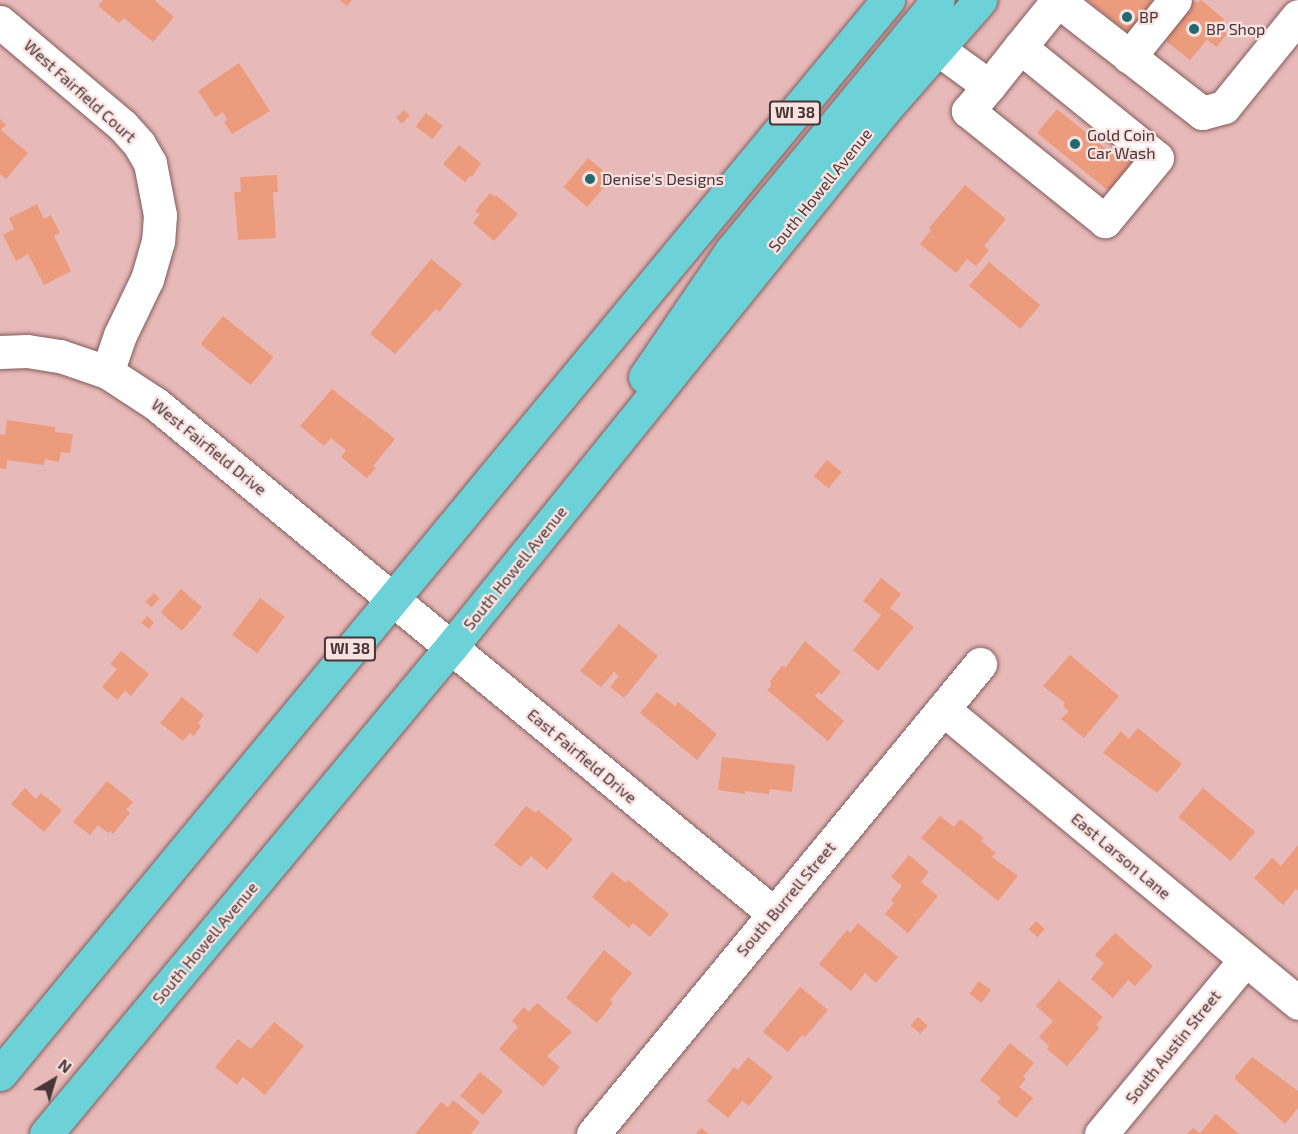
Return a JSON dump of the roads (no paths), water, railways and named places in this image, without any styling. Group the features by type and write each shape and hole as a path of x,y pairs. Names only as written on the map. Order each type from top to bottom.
{"main road":[{"name":"WI 38","path":"0,1074 888,0"},
{"path":"563,508 638,387 731,251 938,0"},
{"name":"South Howell Avenue","path":"46,1134 451,647 885,109 980,0"}],"street":[{"path":"1020,47 1157,158 1105,221 968,111 1057,0 1202,113 1224,107 1298,16"},
{"path":"1129,57 1174,0"},
{"path":"1286,0 1298,9"},
{"name":"West Fairfield Court","path":"0,22 123,126 139,144 150,164 160,215 158,241 147,279 120,335 107,372"},
{"path":"938,49 989,86"},
{"name":"West Fairfield Drive","path":"0,352 27,351 60,356 107,372 162,409 393,597"},
{"name":"East Fairfield Drive","path":"393,597 773,914"},
{"name":"South Burrell Street","path":"593,1134 980,664"},
{"name":"East Larson Lane","path":"943,709 1298,1004"},
{"name":"South Austin Street","path":"1101,1134 1245,960"}],"place":[{"name":"BP","path":"1127,17"},
{"name":"BP Shop","path":"1194,29"},
{"name":"Gold Coin Car Wash","path":"1075,144"},
{"name":"Denise's Designs","path":"590,179"}]}
